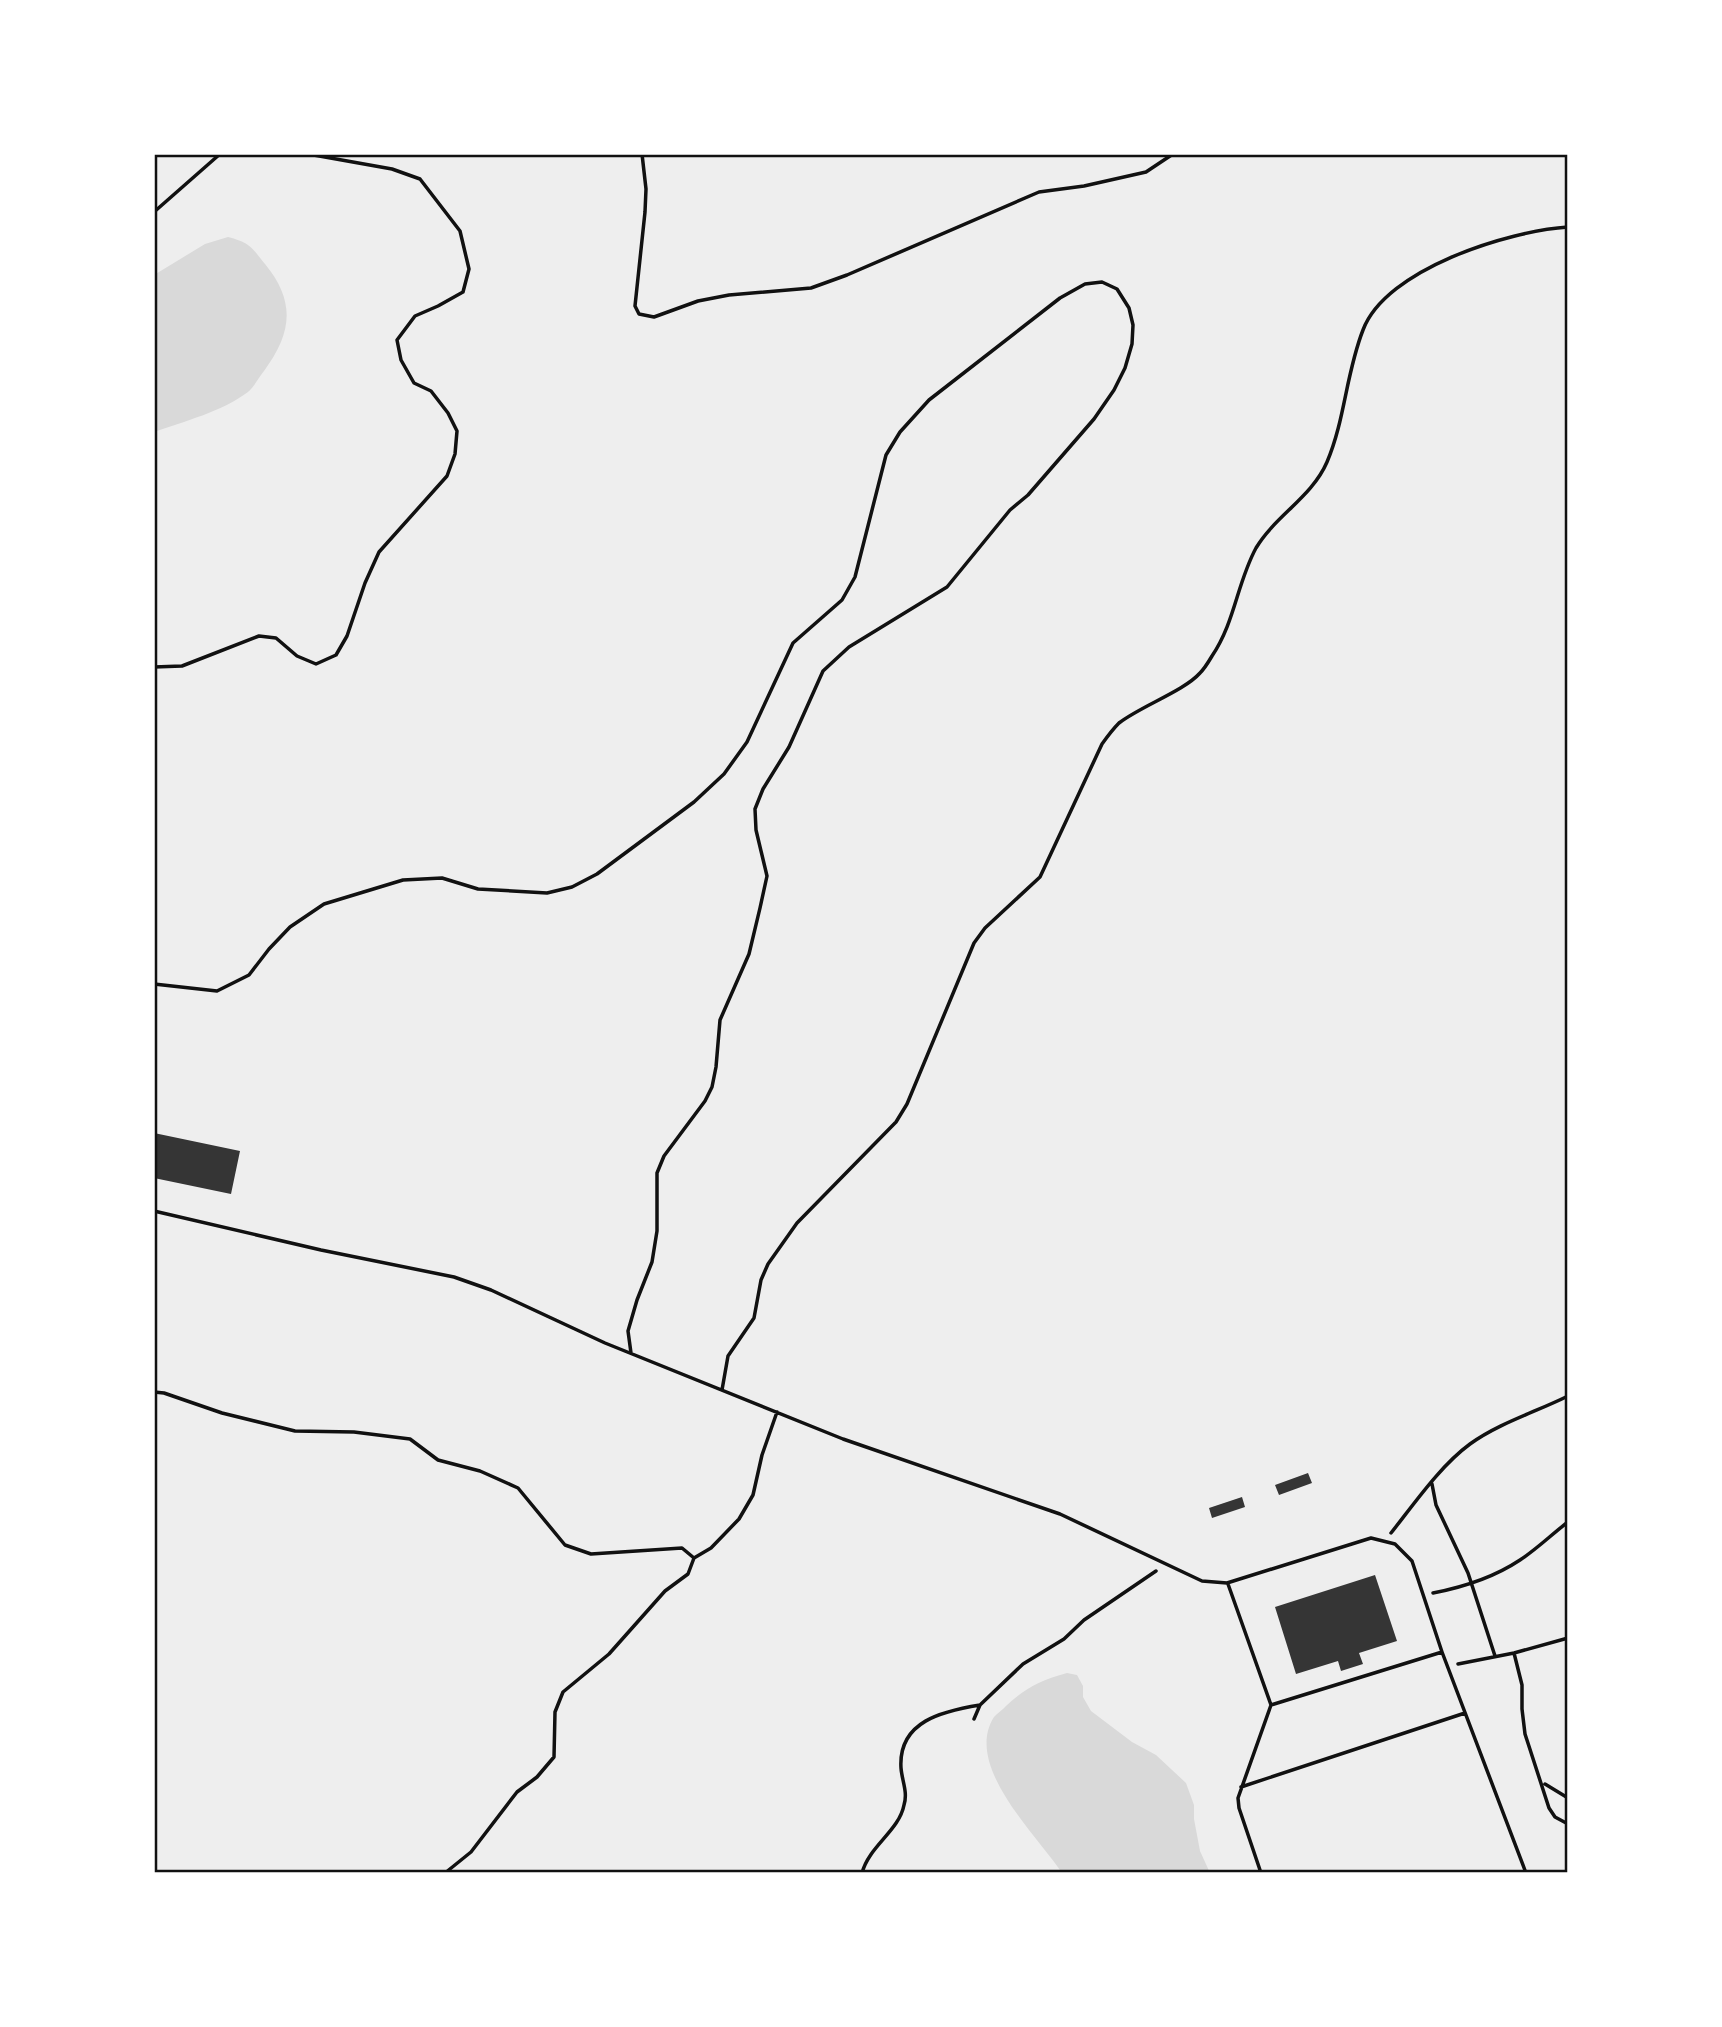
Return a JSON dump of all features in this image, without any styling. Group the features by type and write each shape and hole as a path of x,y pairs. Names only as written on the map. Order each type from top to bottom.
{"lane":[{"path":"154,212 220,154"},
{"path":"154,667 182,666 259,636 276,638 297,656 316,664 336,655 347,636 379,552 447,476 456,453 457,431 448,413 431,391 414,383 401,360 397,340 415,316 463,292 469,269 460,231 420,179 392,169 308,154"},
{"path":"642,154 646,188 645,212 635,306 639,314 648,317 698,301 729,295 811,288 1039,192 1084,186 1146,172 1173,154"},
{"path":"722,1390 728,1356 754,1318 761,1280 768,1264 797,1223 896,1122 907,1104 974,943 985,928 1040,877 1102,744 1117,725 1199,674 1214,654 1228,628 1238,592 1256,550 1267,532 1306,493 1323,471 1335,444 1350,369 1363,328 1374,309 1389,292 1464,252 1508,236 1568,227"},
{"path":"154,984 217,991 249,975 290,927 324,904 404,880 442,878 478,889 547,893 572,887 597,874 694,802 724,774 747,742 793,643 842,600 855,577 886,455 900,432 929,400 1060,298 1085,284 1102,282 1117,289 1129,308 1133,326 1132,344 1125,368 1101,409 1050,471 986,536 947,587 871,632 829,664 823,671 789,747 763,789 755,809 755,830 767,876 761,908 750,954 719,1020 712,1087 705,1101 664,1156 657,1173 657,1231 652,1262 628,1331 631,1353"},
{"path":"154,1211 454,1278 492,1290 631,1353 843,1439 1060,1514 1202,1581 1227,1583 1371,1538 1385,1539 1405,1552 1412,1561 1447,1666 1526,1873"},
{"path":"154,1392 222,1413 295,1431 354,1432 410,1438 438,1460 481,1471 518,1488 565,1545 592,1554 682,1548 694,1558"},
{"path":"445,1873 471,1852 517,1792 537,1777 554,1757 555,1712 563,1692 608,1654 665,1591 688,1574 694,1558 711,1548 739,1519 753,1495 762,1455 777,1412"},
{"path":"1227,1583 1271,1705 1238,1798 1261,1873"},
{"path":"1271,1705 1442,1652"},
{"path":"1241,1787 1465,1713"}],"path":[{"path":"1385,1539 1451,1460 1471,1443 1568,1396"},
{"path":"1432,1484 1436,1506 1468,1573 1495,1657"},
{"path":"1423,1595 1470,1586 1520,1560 1568,1522"},
{"path":"974,1719 980,1705 1023,1664 1064,1639 1084,1620 1166,1564"},
{"path":"1447,1666 1514,1653 1568,1638"},
{"path":"1514,1653 1521,1685 1525,1734 1549,1808 1555,1817 1568,1824"},
{"path":"862,1873 869,1854 895,1824 904,1806 905,1788 901,1768 903,1747 913,1729 930,1717 954,1709 980,1705"},
{"path":"1543,1783 1568,1798"}],"shaded area":[{"path":"154,154 1568,154 1568,1873 154,1873"},
{"path":"228,237 242,241 253,250 282,291 287,318 280,344 248,392 215,411 154,432 154,275 205,244"},
{"path":"1067,1673 1077,1675 1083,1686 1083,1697 1091,1711 1132,1742 1156,1755 1186,1783 1194,1805 1200,1851 1210,1873 1062,1873 1021,1820 995,1778 988,1757 987,1736 994,1717 1020,1694 1041,1682"}],"building":[{"path":"154,1133 240,1151 231,1194 154,1178"},
{"path":"1308,1473 1312,1483 1279,1495 1275,1485"},
{"path":"1242,1497 1245,1507 1212,1518 1209,1508"},
{"path":"1375,1575 1397,1641 1359,1653 1363,1664 1341,1671 1338,1661 1296,1674 1275,1607"}]}
